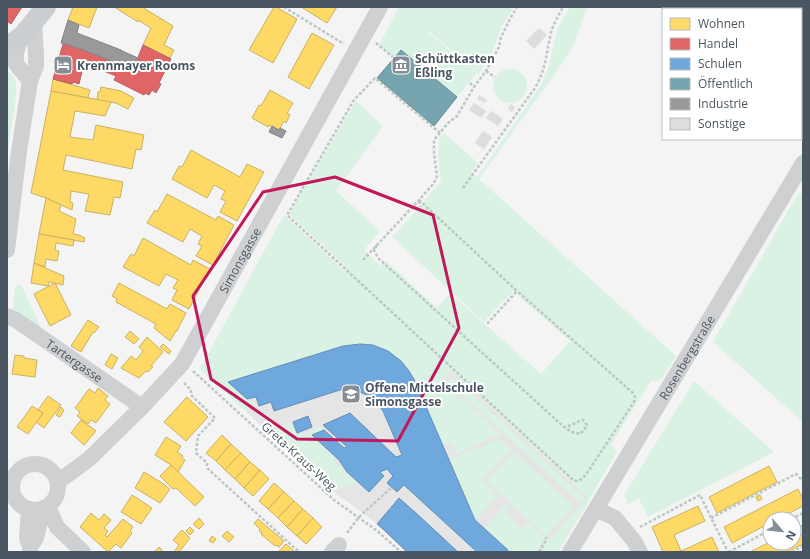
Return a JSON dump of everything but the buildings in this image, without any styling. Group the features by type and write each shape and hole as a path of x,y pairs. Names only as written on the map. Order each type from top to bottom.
{"street":[{"name":"Simonsgasse","path":"58,481 89,459 142,407 182,364 380,7"},
{"path":"27,28 12,63 30,81"},
{"path":"7,250 19,151 30,81 36,66 36,55 27,28"},
{"name":"Rosenbergstraße","path":"570,552 803,163"},
{"name":"Tartergasse","path":"7,316 16,320 142,407"},
{"path":"30,550 26,538 40,509 58,495 58,481 55,474 45,465 32,463 11,469 11,487 15,500 22,507 40,509 84,552"},
{"path":"596,509 615,518 634,541 640,552"}],"path":[{"path":"284,7 347,46"},
{"path":"363,260 434,183 437,176 434,140 448,123 457,116 474,87 486,71 499,47 501,37 511,16 517,7"},
{"path":"463,188 528,99 540,80 552,32 563,7"},
{"path":"364,36 378,44 394,58"},
{"path":"486,71 495,77"},
{"path":"419,200 517,291 632,392 635,397 634,402 582,479 576,481 572,478 287,215 354,100 375,78 440,133"},
{"path":"470,83 474,87"},
{"path":"419,200 420,207"},
{"path":"377,245 374,250 378,258 564,427 572,432 580,434 587,425 583,420 564,427"},
{"path":"486,325 517,291"},
{"name":"Greta-Kraus-Weg","path":"190,372 191,369 334,500 376,530 401,552"},
{"path":"182,381 191,390 191,395 215,418 198,436 196,453 207,463 207,468 298,552"},
{"path":"711,518 796,474 803,481"},
{"path":"351,529 359,518 392,487"},
{"path":"628,534 700,495 729,552 762,534"},
{"path":"539,552 546,540 546,537"},
{"path":"792,552 803,546"}],"highlighted area":[{"path":"335,177 433,215 459,328 398,441 297,439 211,379 193,296 263,192"}],"shaded area":[{"name":"Offene Mittelschule Simonsgasse","path":"284,215 590,499 558,552 407,552 377,524 333,492 199,368 205,360"}],"green space":[{"path":"399,7 514,7 501,28 492,53 479,74 430,32 429,33 477,73 457,97 401,50 394,58 379,45"},
{"path":"570,7 587,7 575,42 566,58 479,179 676,356 660,381 651,381 611,444 617,452 558,552 541,552 545,545 588,497 451,370 442,380 501,434 456,454 451,442 442,445 416,384 406,366 399,359 384,349 375,346 357,344 347,345 229,381 256,406 245,411 199,368 205,360 284,215 344,271 347,268 289,214 356,101 383,126 336,191 380,231 364,250 381,266 386,261 437,308 450,293 541,374 570,341 513,291 484,322 392,237 441,182 438,157 439,140 444,133 478,163 471,172 477,177 541,85 549,66 557,30"},
{"path":"513,69 522,74 526,79 526,93 522,98 517,102 507,103 503,102 494,93 493,83 494,79 503,70"},
{"path":"7,71 11,73 15,79 16,97 7,156"},
{"path":"799,192 803,195 803,422 713,342"},
{"path":"19,285 22,286 42,330 12,314 15,288"},
{"path":"453,377 585,498 580,503 448,382"},
{"path":"694,381 774,452 648,517 639,499 628,504 624,495"},
{"path":"291,423 297,435 301,433 303,435 320,426 324,430 312,435 336,457 333,461 357,482 333,492 268,432"},
{"path":"500,439 511,449 482,480 498,495 475,520 449,460"},
{"path":"514,452 574,507 546,537 487,481"},
{"path":"507,503 510,506 505,512 522,528 528,522 546,539 540,545 538,552 510,552 484,529"}],"place":[{"name":"Krennmayer Rooms","path":"63,65"},
{"name":"Schüttkasten Eßling","path":"401,65"},
{"name":"Offene Mittelschule Simonsgasse","path":"351,394"}]}
